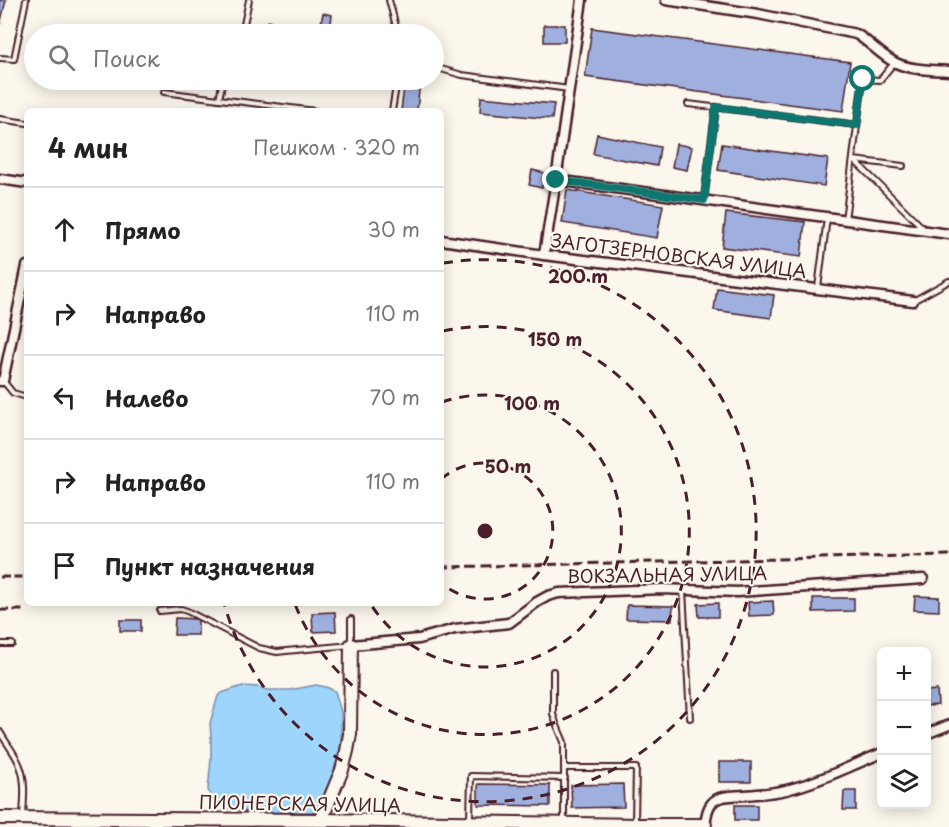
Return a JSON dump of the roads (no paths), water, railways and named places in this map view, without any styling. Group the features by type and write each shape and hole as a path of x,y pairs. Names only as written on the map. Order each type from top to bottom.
{"street":[{"path":"544,255 582,0"},
{"path":"666,0 758,14 856,34 904,66 949,72"},
{"path":"0,179 24,183"},
{"path":"556,180 949,234"},
{"name":"ЗАГОТЗЕРНОВСКАЯ УЛИЦА","path":"444,240 913,301"},
{"path":"2,381 24,280"},
{"name":"ВОКЗАЛЬНАЯ УЛИЦА","path":"351,645 419,639 455,629 509,622 537,602 559,593 663,589 737,592 923,579"},
{"path":"321,820 339,778 350,734 351,645"},
{"path":"931,732 949,725"},
{"path":"705,826 709,806 717,799 728,796 770,794 786,790 807,784 877,755"},
{"name":"ПИОНЕРСКАЯ УЛИЦА","path":"0,818 23,818 62,823 321,820 501,825 705,826"}],"lane":[{"path":"0,58 15,59 26,0"},
{"path":"244,24 249,0"},
{"path":"389,0 395,24"},
{"path":"845,220 863,79 880,80 895,62"},
{"path":"444,70 462,75 569,89"},
{"path":"219,99 221,90"},
{"path":"392,108 395,90"},
{"path":"164,92 291,108"},
{"path":"688,104 857,125"},
{"path":"704,200 716,107"},
{"path":"0,119 24,123"},
{"path":"854,160 903,166"},
{"path":"854,160 927,231"},
{"path":"818,289 828,218"},
{"path":"913,301 949,281"},
{"path":"2,381 13,393 24,397"},
{"path":"683,590 690,718"},
{"path":"160,611 181,609 192,612 241,640 259,648 277,652 351,645 351,619"},
{"path":"0,644 12,644"},
{"path":"553,671 553,714 564,742 564,824"},
{"path":"0,732 22,772 23,818"},
{"path":"565,768 636,768 638,826"},
{"path":"470,823 471,776 565,778"}],"water":[{"path":"316,685 335,691 341,712 341,746 338,763 326,795 317,810 268,815 226,808 216,803 208,790 211,759 210,723 218,696 242,686 268,690 290,690"}],"railway":[{"path":"444,567 949,555"},
{"path":"0,577 24,577"},
{"path":"0,610 26,610"}]}
